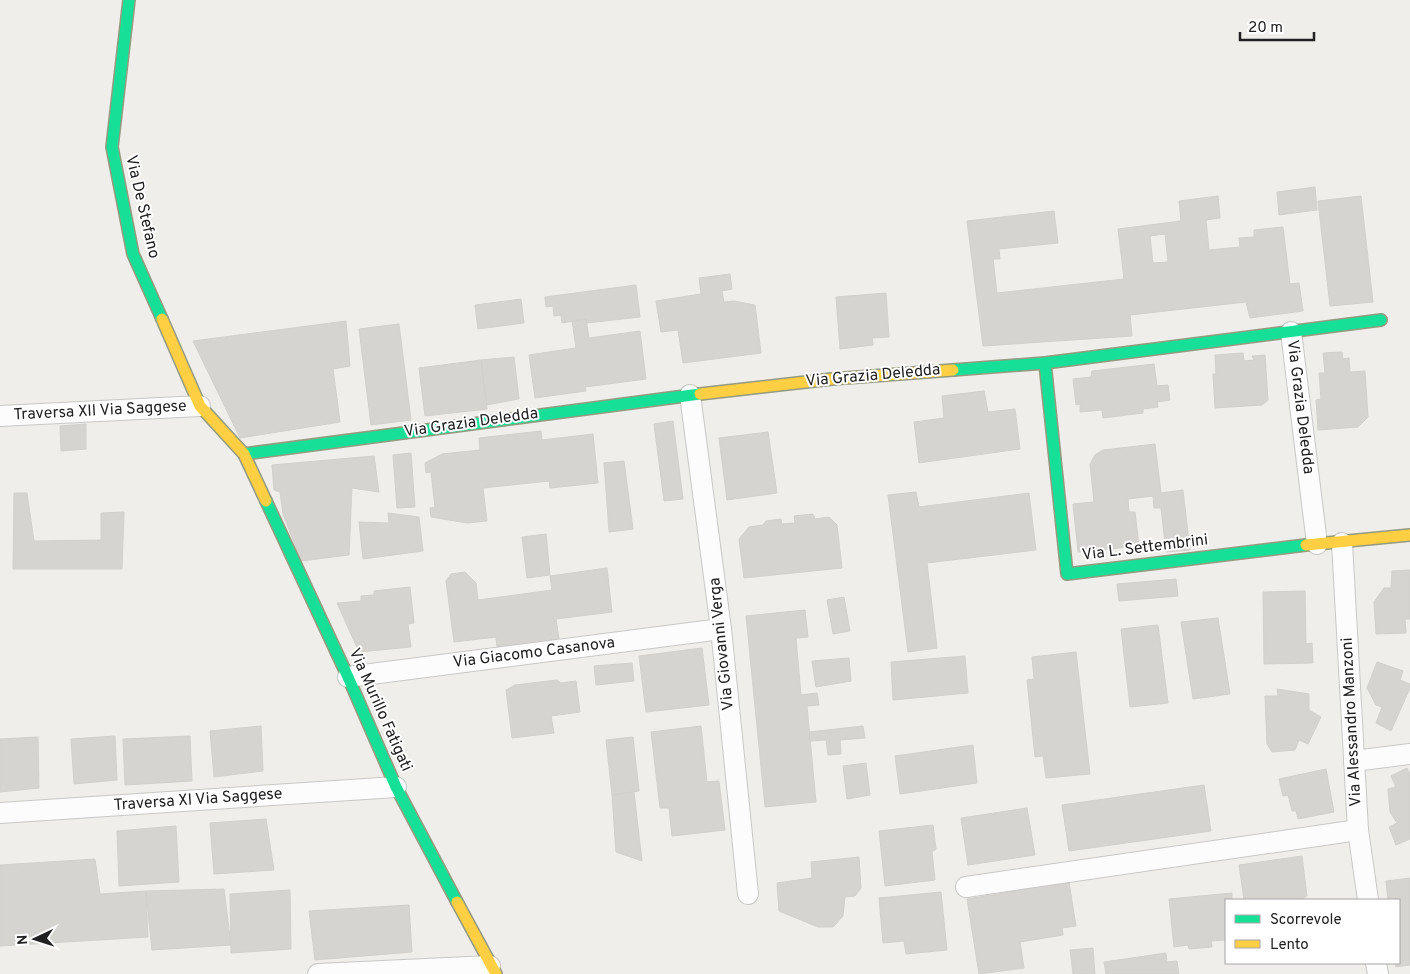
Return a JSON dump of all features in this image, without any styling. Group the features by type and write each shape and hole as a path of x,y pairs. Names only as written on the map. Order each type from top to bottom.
{"street":[{"name":"Via De Stefano","path":"129,0 112,147 133,254 200,406 244,454"},
{"path":"1291,332 1381,320"},
{"name":"Via Grazia Deledda","path":"244,454 690,394 832,379 1045,363 1291,332 1317,544"},
{"name":"Via L. Settembrini","path":"1045,363 1067,574 1317,544"},
{"name":"Via Giovanni Verga","path":"690,394 721,629 748,894"},
{"name":"Traversa XII Via Saggese","path":"0,416 200,406"},
{"name":"Via Murillo Fatigati","path":"244,454 348,677 396,787 493,970"},
{"path":"1317,544 1410,535"},
{"name":"Via Alessandro Manzoni","path":"1342,543 1358,830 1368,899"},
{"name":"Via Giacomo Casanova","path":"348,677 721,629"},
{"path":"1354,761 1410,754"},
{"name":"Traversa XI Via Saggese","path":"0,814 396,787"},
{"path":"966,887 1358,830"},
{"path":"318,974 493,970"}],"building":[{"path":"1315,187 1317,210 1279,215 1277,192"},
{"path":"1218,196 1220,218 1206,220 1209,250 1240,247 1239,238 1254,237 1254,230 1283,227 1290,284 1299,283 1303,311 1250,318 1246,302 1130,315 1132,336 983,346 967,221 1054,211 1058,243 999,249 1000,259 993,259 997,293 1124,279 1118,229 1181,221 1179,201","holes":["1165,234 1168,262 1153,263 1150,236"]},
{"path":"1361,196 1373,302 1330,306 1318,201"},
{"path":"730,274 732,289 722,291 724,302 734,301 755,305 761,353 683,363 678,330 661,332 656,301 701,294 699,278"},
{"path":"636,285 640,317 587,323 586,319 562,323 561,315 554,316 553,306 546,307 545,297"},
{"path":"886,293 889,337 872,338 873,345 840,349 836,297"},
{"path":"521,299 524,323 478,329 475,305"},
{"path":"586,319 589,338 640,331 646,379 585,387 586,391 535,398 529,355 576,348 572,321"},
{"path":"346,321 350,366 333,369 340,422 240,438 193,341"},
{"path":"399,324 411,420 371,425 359,329"},
{"path":"1342,352 1343,359 1349,358 1350,372 1365,371 1368,417 1358,427 1318,430 1316,400 1321,399 1319,373 1325,373 1323,353"},
{"path":"1243,353 1244,361 1254,360 1252,356 1265,355 1268,400 1262,405 1215,408 1213,374 1216,374 1215,355"},
{"path":"514,357 519,399 486,405 481,360"},
{"path":"481,360 487,409 425,416 419,368"},
{"path":"1154,364 1157,386 1168,385 1170,400 1157,402 1158,407 1143,409 1143,413 1103,418 1102,410 1080,412 1080,404 1076,405 1073,379 1091,377 1092,371"},
{"path":"984,391 988,412 1015,409 1020,449 919,463 914,422 944,418 942,396"},
{"path":"673,421 683,499 664,501 654,424"},
{"path":"86,424 86,449 61,451 60,426"},
{"path":"541,431 542,440 593,434 598,483 550,488 549,481 483,488 487,521 467,523 431,517 430,508 435,507 431,472 426,473 425,463 442,454 480,450 479,438"},
{"path":"768,432 777,493 727,500 719,438"},
{"path":"1155,444 1161,493 1183,490 1190,550 1166,552 1161,508 1154,508 1153,496 1128,499 1129,512 1135,512 1139,546 1078,552 1073,504 1094,502 1090,464 1095,455 1103,450"},
{"path":"411,453 415,507 397,508 393,455"},
{"path":"374,456 379,492 352,488 349,555 301,561 283,514 280,492 274,490 272,465"},
{"path":"624,461 633,529 609,532 604,463"},
{"path":"916,492 919,507 1029,493 1036,550 927,563 937,648 908,652 888,495"},
{"path":"14,493 27,493 34,541 101,540 101,513 124,512 122,569 13,569"},
{"path":"388,513 419,517 423,551 363,559 359,522 389,523"},
{"path":"813,514 815,519 829,517 837,525 842,568 744,578 739,539 749,527 763,525 766,521 781,519 782,524 795,523 794,516"},
{"path":"546,534 550,575 527,578 522,537"},
{"path":"607,568 612,612 556,619 559,639 497,647 496,637 454,642 446,581 451,574 465,572 476,583 478,600 552,590 550,576"},
{"path":"1410,570 1410,619 1405,619 1406,633 1376,634 1374,602 1384,588 1391,588 1392,571"},
{"path":"1176,579 1178,596 1119,601 1117,584"},
{"path":"410,587 414,623 408,624 411,647 359,652 337,603 361,601 361,596 374,595 374,591"},
{"path":"1305,591 1306,644 1312,643 1313,663 1264,664 1263,592"},
{"path":"844,597 850,631 833,634 827,600"},
{"path":"805,610 808,637 796,638 801,695 817,693 819,705 807,706 816,802 765,807 746,616"},
{"path":"1218,618 1230,694 1193,699 1181,622"},
{"path":"1158,625 1168,703 1130,707 1121,629"},
{"path":"702,648 709,705 646,712 639,656"},
{"path":"1076,652 1090,774 1046,778 1043,756 1035,757 1027,680 1034,679 1032,657"},
{"path":"965,656 968,693 893,700 891,662"},
{"path":"849,658 851,681 816,687 812,661"},
{"path":"1377,662 1403,671 1400,680 1410,684 1391,731 1376,723 1382,707 1376,705 1367,688"},
{"path":"632,663 634,681 596,685 594,666"},
{"path":"557,680 561,683 576,681 580,712 551,716 554,733 512,738 506,690 515,685"},
{"path":"1277,689 1309,694 1309,710 1321,717 1308,744 1299,740 1295,750 1272,752 1267,744 1265,696 1278,696"},
{"path":"261,726 263,771 214,777 210,731"},
{"path":"701,726 707,782 719,781 725,830 672,836 669,808 660,808 651,732"},
{"path":"863,726 865,738 840,740 841,754 828,755 826,740 810,741 809,732"},
{"path":"115,736 117,780 74,784 71,739"},
{"path":"190,736 192,781 125,785 123,739"},
{"path":"38,737 39,788 0,792 0,739"},
{"path":"633,737 639,791 612,795 606,740"},
{"path":"973,745 977,783 900,794 895,756"},
{"path":"866,763 870,795 847,799 843,766"},
{"path":"1407,768 1410,774 1410,839 1396,845 1389,827 1397,823 1390,812 1388,789 1396,787 1391,776"},
{"path":"1326,769 1334,812 1298,819 1296,811 1292,811 1288,795 1283,796 1279,779"},
{"path":"1204,785 1211,831 1069,851 1062,805"},
{"path":"634,792 642,861 616,852 612,795"},
{"path":"1027,808 1035,855 968,865 961,818"},
{"path":"266,819 274,870 214,874 210,823"},
{"path":"933,825 936,849 932,852 935,880 885,886 879,831"},
{"path":"176,826 179,882 119,886 117,831"},
{"path":"1302,856 1307,896 1302,899 1244,899 1239,865"},
{"path":"859,857 861,888 855,896 845,897 843,916 833,927 818,927 779,911 777,883 812,878 811,862"},
{"path":"95,859 100,894 146,891 148,937 0,946 0,865"},
{"path":"1068,876 1076,926 1062,928 1063,935 1020,942 1024,968 979,974 967,899 1016,891 1015,884"},
{"path":"1410,878 1410,965 1396,967 1395,964 1400,964 1400,899 1388,899 1386,881"},
{"path":"224,889 231,945 152,950 146,891"},
{"path":"290,890 291,949 231,953 230,894"},
{"path":"941,892 947,950 906,954 904,941 883,943 879,898"},
{"path":"1232,893 1232,899 1225,899 1225,940 1211,941 1212,947 1189,949 1188,945 1174,947 1169,899"},
{"path":"409,905 412,952 315,960 309,911"},
{"path":"1093,948 1095,974 1073,974 1070,950"},
{"path":"1166,953 1167,962 1177,961 1179,974 1106,974 1104,962"}],"traffic: fast":[{"path":"129,0 112,147 133,254 162,319"},
{"path":"953,370 1045,363 1381,320"},
{"path":"1045,363 1067,574 1306,545"},
{"path":"244,454 700,394"},
{"path":"266,501 348,677 396,787 457,902"}],"traffic: slow":[{"path":"162,319 200,406 244,454 266,501"},
{"path":"700,394 832,379 953,370"},
{"path":"1306,545 1410,535"},
{"path":"457,902 496,974"}]}
